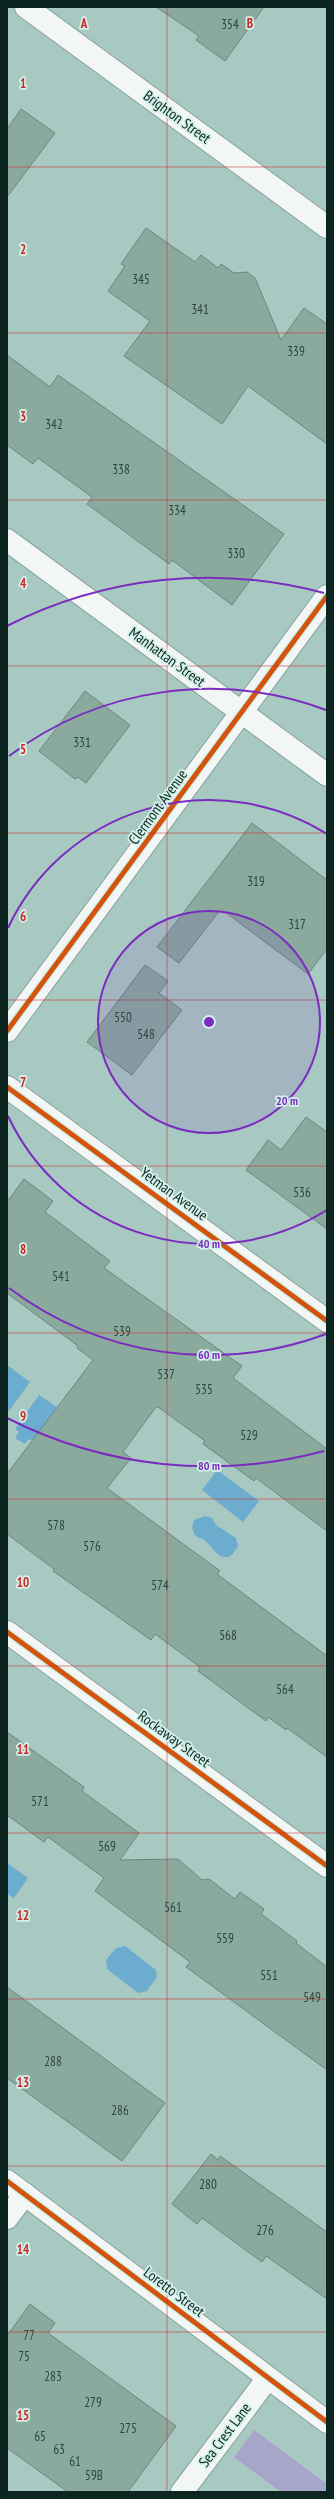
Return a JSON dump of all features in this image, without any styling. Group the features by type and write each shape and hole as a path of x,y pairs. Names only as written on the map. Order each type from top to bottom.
{"street":[{"name":"Brighton Street","path":"26,7 327,227"},
{"name":"Manhattan Street","path":"7,540 327,775"},
{"name":"Clermont Avenue","path":"7,1031 327,596"},
{"name":"Yetman Avenue","path":"7,1087 327,1321"},
{"name":"Rockaway Street","path":"7,1632 327,1866"},
{"name":"Loretto Street","path":"7,2180 327,2422"},
{"path":"7,2218 25,2194"},
{"name":"Sea Crest Lane","path":"182,2492 268,2378"}],"shaded area":[{"path":"7,1365 30,1382 9,1411 7,1409"},
{"path":"39,1395 57,1407 33,1441 29,1439 25,1444 15,1438 19,1432 15,1429"},
{"path":"217,1470 259,1501 243,1522 202,1490"},
{"path":"205,1516 212,1518 216,1525 236,1538 238,1546 232,1555 227,1557 220,1556 208,1543 194,1534 192,1527 194,1520"},
{"path":"7,1863 28,1878 14,1898 7,1894"},
{"path":"125,1946 156,1970 157,1977 147,1991 138,1993 107,1969 106,1960 116,1948"},
{"path":"254,2430 327,2484 327,2492 281,2492 234,2457"}],"building":[{"path":"156,7 264,7 225,61 196,40 199,36"},
{"path":"21,109 55,133 7,197 7,129"},
{"path":"146,228 195,262 201,255 218,268 221,264 234,273 247,272 255,278 281,340 304,308 327,324 327,444 248,386 222,424 124,356 150,321 108,291 125,266 121,264"},
{"path":"7,355 50,387 58,375 284,534 232,605 172,560 169,564 87,504 92,497 38,458 33,464 7,445"},
{"path":"85,691 130,725 86,783 78,777 75,779 39,751"},
{"path":"252,823 327,880 327,949 308,974 221,909 179,963 157,947"},
{"path":"145,965 168,981 159,993 182,1010 132,1075 87,1042"},
{"path":"306,1117 327,1132 327,1229 246,1170 268,1140 281,1150"},
{"path":"24,1179 53,1201 45,1212 110,1261 104,1268 242,1366 233,1378 327,1449 327,1531 256,1478 254,1481 203,1444 205,1441 158,1407 156,1407 123,1452 131,1458 107,1488 220,1571 217,1574 327,1656 327,1757 287,1728 286,1730 268,1717 266,1721 198,1671 200,1667 155,1634 151,1640 53,1571 54,1569 7,1534 7,1474 93,1360 77,1348 78,1346 7,1293 7,1202"},
{"path":"7,1732 84,1787 82,1791 139,1833 120,1860 178,1859 202,1880 209,1879 235,1899 240,1892 264,1909 261,1914 297,1941 296,1943 327,1967 327,2070 186,1967 190,1962 95,1891 104,1878 48,1837 44,1842 7,1815"},
{"path":"7,1987 165,2103 122,2161 7,2078"},
{"path":"211,2154 218,2160 220,2156 327,2232 327,2299 266,2256 262,2262 202,2218 197,2224 172,2204"},
{"path":"30,2304 55,2323 48,2333 176,2426 128,2492 68,2492 7,2448 7,2336"}],"cycle path":[{"path":"7,1031 327,596"},
{"path":"7,1087 327,1321"},
{"path":"7,1632 327,1866"},
{"path":"7,2181 327,2422"}]}
